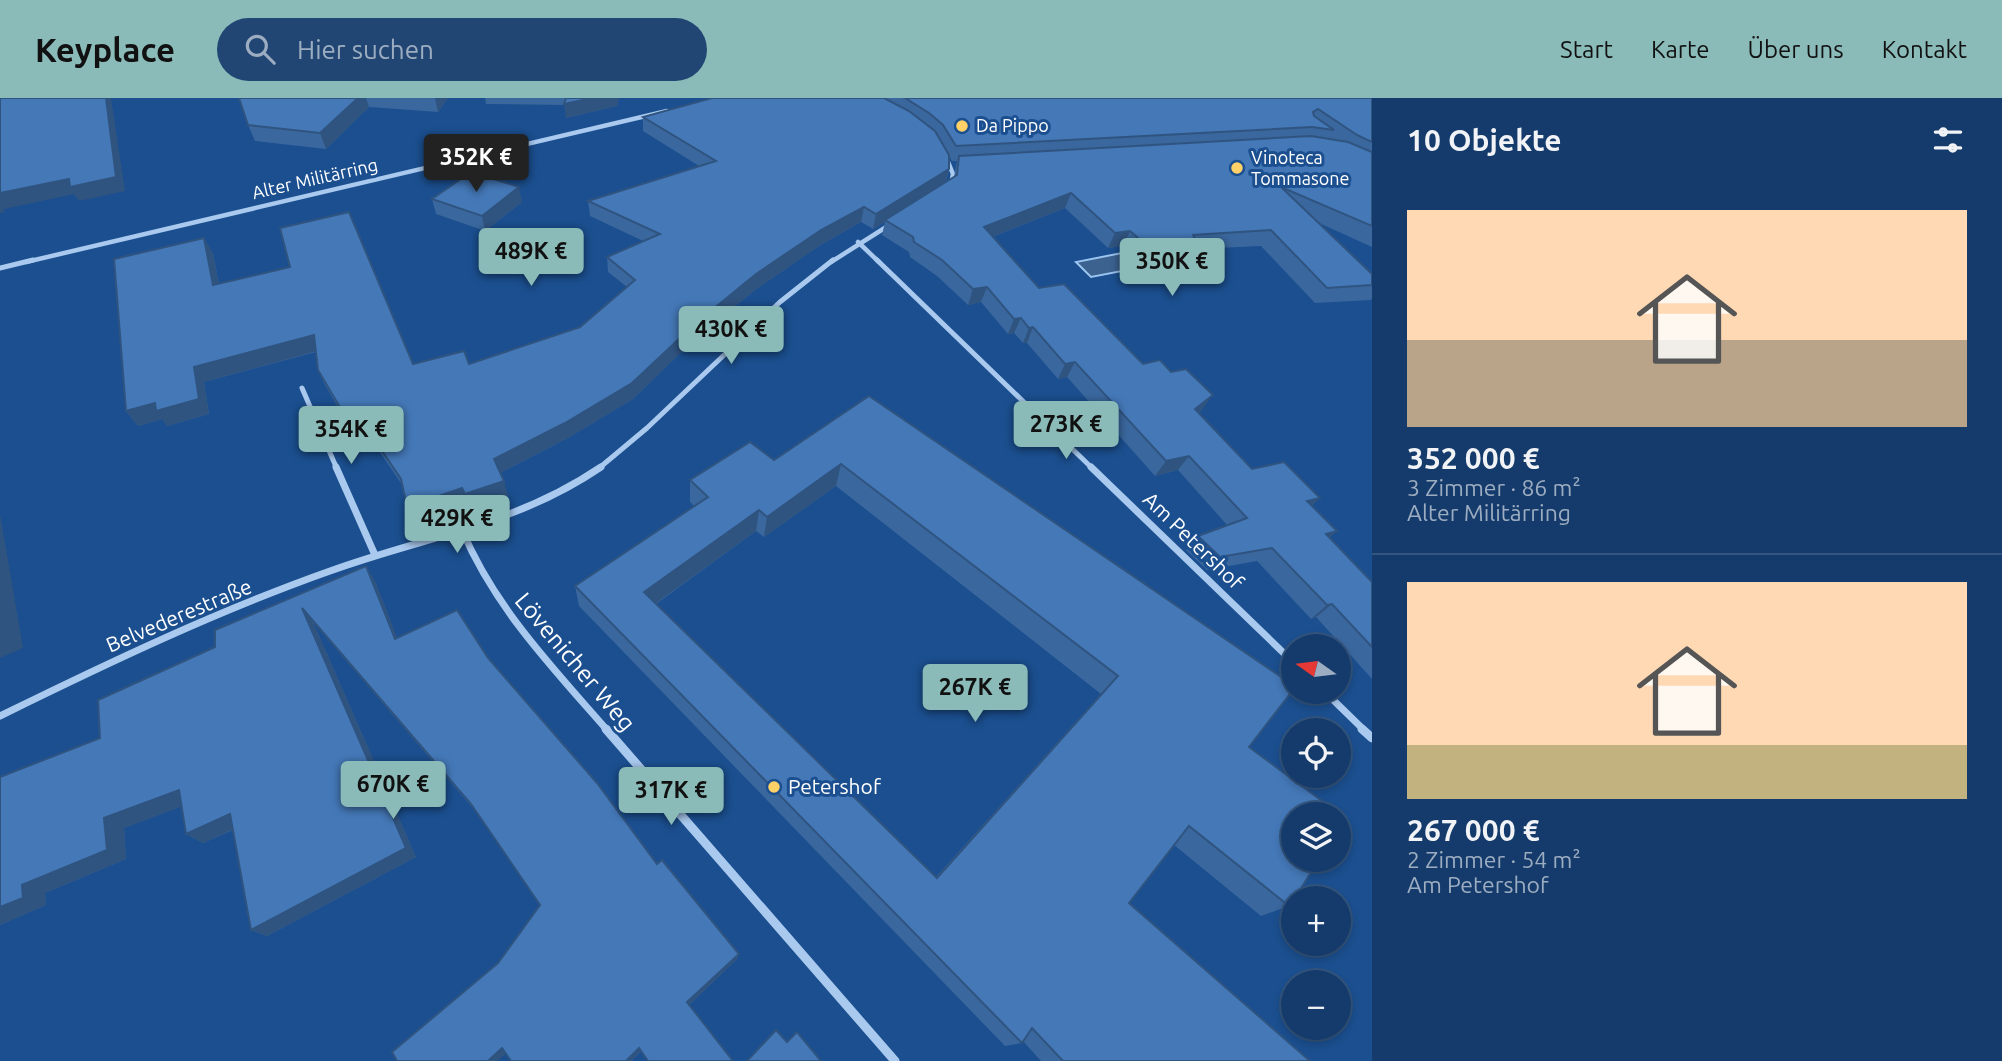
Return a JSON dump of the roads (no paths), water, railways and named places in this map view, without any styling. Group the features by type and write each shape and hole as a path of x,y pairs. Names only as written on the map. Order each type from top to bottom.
{"street":[{"name":"Alter Militärring","path":"0,268 669,110"},
{"path":"940,194 952,181 943,152"},
{"path":"949,166 962,165"},
{"name":"Belvederestraße","path":"0,716 205,621 375,555 524,510 611,460 788,294 858,242 894,223"},
{"name":"Am Petershof","path":"858,242 1281,650"},
{"path":"302,388 375,555"},
{"name":"Lövenicher Weg","path":"461,530 478,568 513,622 895,1061"},
{"path":"1338,704 1372,737"}],"water":[{"path":"1127,252 1143,267 1091,277 1076,262"}],"place":[{"name":"Da Pippo","path":"962,126"},
{"name":"Vinoteca Tommasone","path":"1237,168"},
{"name":"Petershof","path":"774,787"}]}
